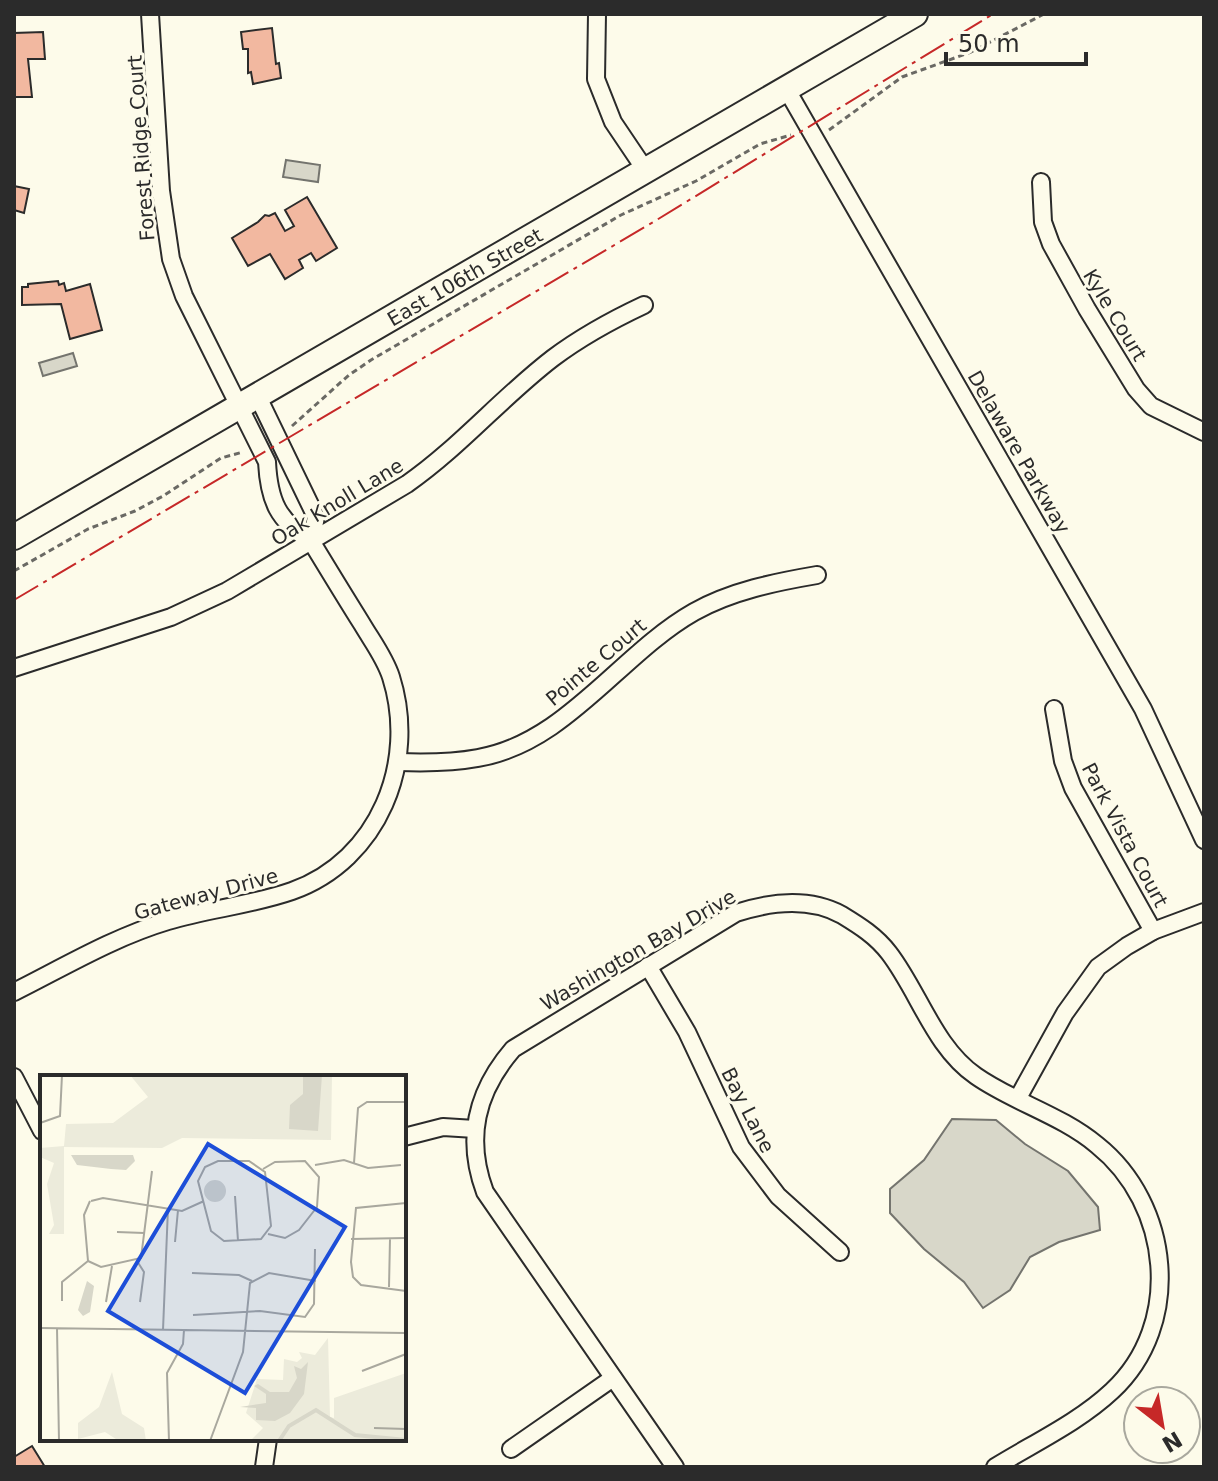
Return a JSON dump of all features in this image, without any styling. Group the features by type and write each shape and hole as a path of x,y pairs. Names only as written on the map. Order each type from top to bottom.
{"main road":[{"name":"East 106th Street","path":"14,537 915,14"}],"street":[{"name":"Forest Ridge Court","path":"150,14 161,191 171,259 184,296 249,402"},
{"path":"597,14 596,79 613,122 646,171"},
{"name":"Delaware Parkway","path":"787,90 1143,709 1204,840"},
{"name":"Kyle Court","path":"1041,182 1043,222 1051,244 1136,389 1151,406 1204,432"},
{"name":"Oak Knoll Lane","path":"14,668 171,617 227,591 426,471 552,359 614,319 644,305"},
{"name":"Gateway Drive","path":"249,402 275,434 316,517 311,541"},
{"name":"Gateway Drive","path":"14,992 140,931 168,921 293,891 315,880 351,852 372,826 390,795 401,742 390,675 311,541 291,529 280,514 268,488 267,462 259,445 249,402"},
{"name":"Pointe Court","path":"398,762 448,762 504,751 552,726 656,637 694,612 759,587 817,575"},
{"name":"Park Vista Court","path":"1054,709 1063,761 1073,788 1153,931"},
{"name":"Washington Bay Drive","path":"675,1467 485,1192 478,1171 475,1129 485,1090 497,1068 513,1049 736,913 780,903 829,908 862,927 889,953 956,1059 976,1077 1096,1144 1129,1177 1152,1220 1160,1272 1159,1295 1145,1347 1113,1390 1089,1410 995,1467"},
{"path":"1018,1098 1065,1013 1098,967 1153,931 1204,912"},
{"name":"Bay Lane","path":"648,966 687,1032 741,1147 778,1196 840,1252"},
{"path":"14,1077 40,1127"},
{"path":"406,1136 443,1127 475,1129"},
{"path":"511,1449 613,1378"},
{"path":"264,1467 268,1441"}],"path":[{"path":"829,130 902,77 971,52 1044,14"},
{"path":"275,434 294,425 349,375 371,360 610,222 696,181 760,144 796,134"},
{"path":"14,571 88,529 135,511 163,496 221,458 259,445"}],"shaded area":[{"path":"286,160 320,165 318,182 283,177"},
{"path":"73,353 77,366 43,376 39,363"},
{"path":"952,1119 996,1120 1025,1144 1068,1171 1098,1207 1100,1230 1059,1242 1030,1257 1010,1290 983,1308 964,1282 924,1249 890,1213 890,1189 924,1160"}],"building":[{"path":"272,28 276,64 279,63 281,78 253,84 251,72 248,73 248,49 243,49 241,32"},
{"path":"43,32 45,59 28,59 32,97 14,97 14,33"},
{"path":"14,186 29,189 24,213 14,210"},
{"path":"307,197 337,248 316,261 311,253 299,260 303,268 285,279 270,254 248,266 232,238 265,215 275,213 285,231 294,226 285,210"},
{"path":"58,281 59,285 64,283 66,291 90,284 102,330 70,339 61,304 22,305 22,287"},
{"path":"32,1446 45,1467 14,1467 14,1457"}],"power":[{"path":"14,600 655,221 993,14"}]}
